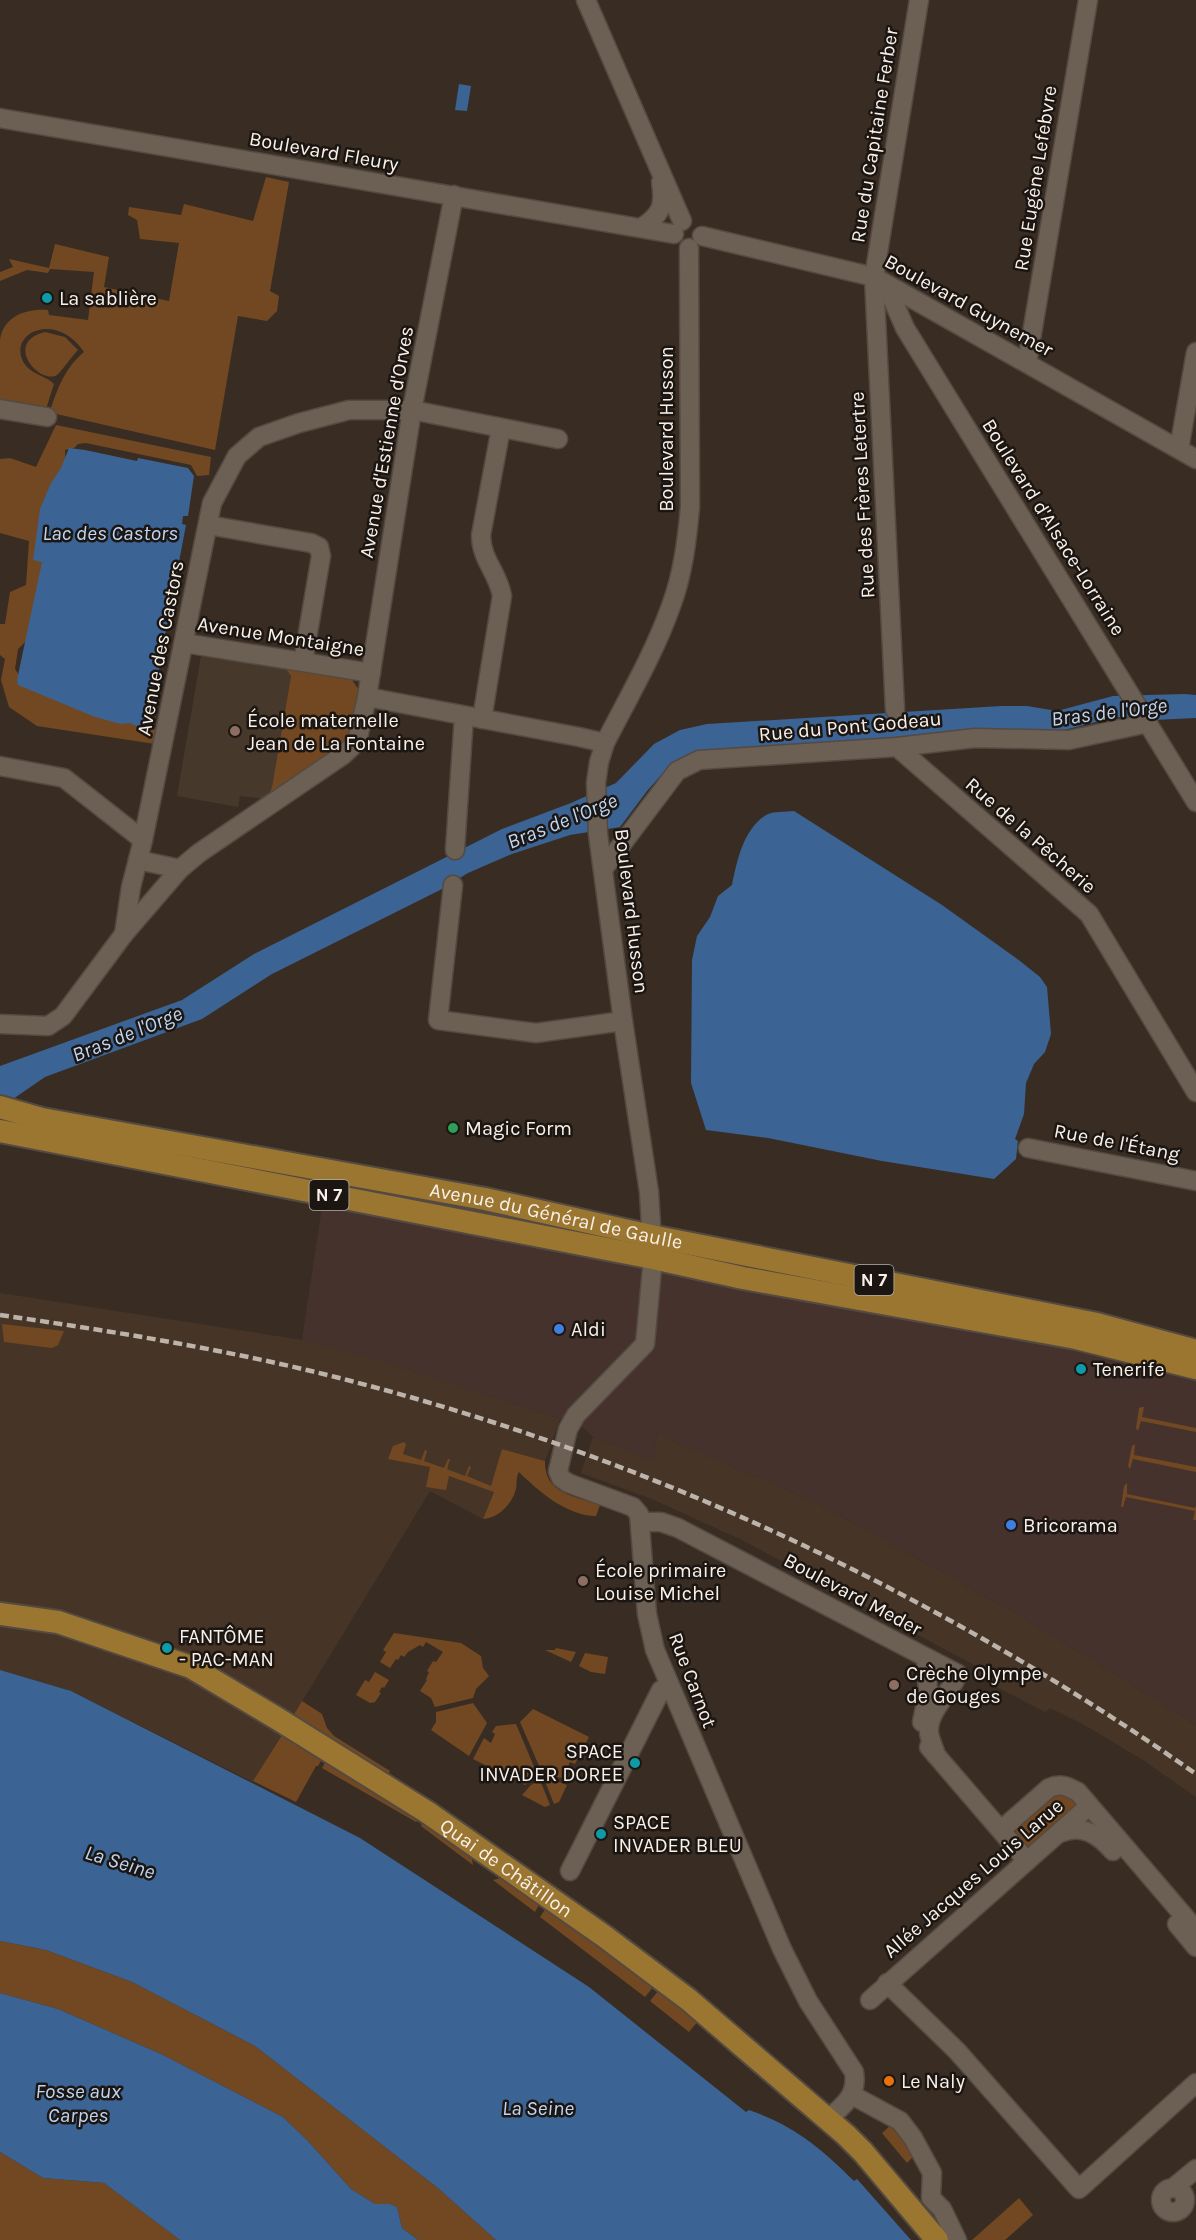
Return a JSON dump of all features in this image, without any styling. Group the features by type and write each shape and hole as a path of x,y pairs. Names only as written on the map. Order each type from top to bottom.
{"main road":[{"name":"Avenue du Général de Gaulle","path":"7,1109 42,1119 485,1199 652,1247 743,1278 1076,1338 1196,1368"},
{"name":"Avenue du Général de Gaulle","path":"3,1132 1097,1324 1149,1329 1196,1338"},
{"name":"Avenue du Général de Gaulle","path":"1097,1324 1196,1352"},
{"name":"Avenue du Général de Gaulle","path":"1076,1338 1196,1352"},
{"name":"Quai de Châtillon","path":"0,1614 58,1622 191,1667 427,1812 604,1936 689,2000 828,2119 863,2152 937,2240"}],"street":[{"name":"Rue du Capitaine Ferber","path":"874,277 919,0"},
{"name":"Rue Eugène Lefebvre","path":"1027,363 1088,0"},
{"path":"583,1 659,168 678,227 678,244 695,242 702,231 696,223 689,220 678,227"},
{"name":"Boulevard Fleury","path":"0,118 641,228 678,227"},
{"path":"641,228 656,217 663,201 659,168"},
{"name":"Avenue d'Estienne d'Orves","path":"0,1024 48,1026 63,1016 124,934 180,869 199,853 343,755 357,742 371,674 412,411 454,195"},
{"name":"Boulevard Guynemer","path":"695,242 874,277 1196,459"},
{"name":"Boulevard Husson","path":"652,1247 649,1192 598,834 596,783 605,743 659,638 672,604 687,540 690,507 695,242"},
{"name":"Boulevard d'Alsace-Lorraine","path":"874,277 888,289 905,328 1196,802"},
{"name":"Rue des Frères Letertre","path":"874,277 895,710"},
{"path":"1179,450 1196,352"},
{"path":"0,410 46,417"},
{"name":"Avenue des Castors","path":"124,934 131,887 143,840 212,503 237,456 259,437 299,423 349,410 412,411 558,439"},
{"path":"482,719 502,596 500,584 481,548 481,535 501,428"},
{"path":"208,525 311,543 319,547 321,556 303,662"},
{"name":"Avenue Montaigne","path":"184,643 371,674"},
{"path":"366,697 579,736 605,743"},
{"path":"455,850 464,716"},
{"name":"Rue du Pont Godeau","path":"604,868 676,771 699,760 897,747 975,738 1069,740 1148,723"},
{"name":"Rue de la Pêcherie","path":"897,747 1089,914 1196,1092"},
{"path":"0,766 64,778 143,840"},
{"path":"138,860 180,869"},
{"path":"453,885 438,1020 536,1033 623,1021"},
{"name":"Rue de l'Étang","path":"1028,1148 1196,1181"},
{"path":"641,1522 639,1514 633,1507 568,1483 561,1478 558,1471 568,1429 576,1414 645,1344 652,1247"},
{"name":"Boulevard Meder","path":"641,1522 661,1522 678,1528 926,1658 928,1694 921,1731 924,1741 1027,1861"},
{"name":"Rue Carnot","path":"641,1522 640,1547 646,1614 655,1650 782,1949 808,2001 851,2066 856,2082 852,2095"},
{"path":"926,1658 958,1674 954,1685 937,1707 929,1728 936,1755"},
{"path":"570,1871 661,1690 670,1687"},
{"path":"1001,1830 1048,1788 1056,1785 1078,1792 1196,1930"},
{"name":"Allée Jacques Louis Larue","path":"870,2000 886,1983 1089,1806"},
{"path":"1058,1834 1075,1828 1086,1830 1102,1838 1196,1947"},
{"name":"Allée Jacques Louis Larue","path":"886,1983 957,2051 1078,2189 1196,2084"},
{"path":"828,2119 852,2095 900,2121 932,2173 931,2198 942,2209 957,2240"},
{"path":"1173,2188 1196,2169"}],"shaded area":[{"path":"266,177 289,182 270,291 279,296 277,311 267,321 238,316 215,450 52,413 50,411 63,378 84,352 72,339 59,331 47,329 36,331 27,336 21,345 21,355 26,366 54,384 46,409 0,405 0,340 6,325 17,315 32,310 48,310 49,315 88,320 94,272 50,269 48,273 27,270 0,281 0,272 13,267 9,259 49,268 55,244 109,257 104,287 169,301 179,243 140,239 137,220 128,215 129,207 181,215 184,204 253,221"},
{"path":"45,332 65,337 78,350 57,375 42,374 28,361 27,344 33,337"},
{"path":"56,425 211,457 209,475 197,476 191,465 86,443 65,450 66,471 29,638 18,649 15,669 26,686 128,718 157,730 155,744 37,726 9,707 1,680 5,659 0,655 0,624 5,624 10,592 26,585 29,541 0,533 0,459 10,458 36,467"},
{"name":"École maternelle Jean de La Fontaine","path":"201,656 286,669 291,676 272,787 267,799 240,796 238,807 177,796"},
{"path":"286,669 352,680 359,690 352,735 345,745 267,799 272,787 291,676"},
{"path":"324,1194 1196,1368 1196,1725 1022,1617 819,1504 657,1434 654,1461 593,1437 584,1428 560,1419 376,1359 302,1340"},
{"path":"0,1293 302,1340 376,1359 560,1419 545,1461 502,1449 494,1492 483,1519 430,1491 253,1782 71,1691 0,1670"},
{"path":"2,1324 64,1331 58,1345 52,1348 4,1342"},
{"path":"1144,1407 1142,1417 1196,1428 1196,1432 1141,1421 1138,1431 1136,1428 1139,1408"},
{"path":"657,1434 819,1504 1022,1617 1196,1725 1196,1797 1143,1760 1081,1723 1050,1708 1045,1712 972,1674 976,1666 742,1540 652,1499 581,1473 593,1437 654,1461"},
{"path":"404,1442 406,1444 403,1454 421,1460 425,1450 427,1451 424,1461 444,1468 450,1459 447,1469 465,1476 469,1466 471,1467 467,1476 491,1486 502,1449 545,1461 546,1472 555,1487 571,1496 600,1505 596,1516 574,1512 544,1494 519,1472 515,1492 507,1506 493,1517 483,1519 494,1492 449,1476 446,1490 426,1487 430,1467 388,1459 393,1446"},
{"path":"1135,1444 1134,1455 1196,1467 1196,1472 1133,1459 1130,1469 1128,1466 1132,1446"},
{"path":"1127,1483 1127,1494 1195,1508 1196,1506 1196,1520 1193,1520 1195,1511 1126,1497 1121,1507 1124,1486"},
{"path":"394,1633 461,1643 481,1656 483,1668 489,1676 476,1689 473,1698 435,1707 431,1698 420,1691 427,1680 429,1672 427,1671 433,1661 436,1662 443,1652 426,1642 423,1647 420,1645 404,1657 401,1655 390,1668 380,1662 386,1652 383,1650"},
{"path":"556,1648 576,1652 571,1662 545,1650"},
{"path":"585,1653 608,1657 605,1674 591,1672 579,1666"},
{"path":"375,1672 389,1680 384,1688 382,1687 375,1702 370,1703 356,1695 365,1680 369,1682"},
{"path":"302,1701 322,1714 327,1728 334,1736 390,1771 388,1775 293,1716"},
{"path":"473,1703 487,1723 469,1756 431,1730 436,1722 436,1712"},
{"path":"533,1709 589,1737 575,1764 570,1762 563,1778 543,1775 520,1722"},
{"path":"516,1724 538,1776 525,1785 473,1759 484,1738 491,1743 495,1734 492,1732 496,1726"},
{"path":"282,1735 322,1759 296,1802 253,1781"},
{"path":"326,1761 420,1818 416,1822 322,1768"},
{"path":"544,1779 567,1785 559,1802 554,1804"},
{"path":"540,1780 550,1805 545,1807 522,1795 531,1785"},
{"path":"1066,1792 1075,1802 1076,1807 1028,1848 1022,1845 1016,1837 1017,1827 1057,1793"},
{"path":"423,1820 471,1854 473,1865 421,1826"},
{"path":"504,1877 540,1903 535,1912 493,1880"},
{"path":"546,1908 654,1986 645,1997 540,1917"},
{"path":"0,1941 46,1950 132,1982 255,2046 439,2189 496,2240 418,2240 402,2228 397,2207 390,2204 375,2204 351,2189 283,2117 161,2054 58,2009 0,1993"},
{"path":"659,1990 698,2021 689,2032 650,2001"},
{"path":"890,2126 915,2155 907,2163 882,2133"},
{"path":"0,2152 43,2178 104,2183 180,2240 0,2240"},
{"path":"1019,2198 1033,2215 1005,2240 972,2240"}],"water":[{"path":"459,84 471,86 467,111 455,110"},
{"name":"Lac des Castors","path":"69,448 188,468 194,476 188,516 183,516 182,524 186,525 164,641 159,640 157,648 163,649 147,731 130,723 121,724 95,717 18,685 17,680 42,562 33,560 40,509"},
{"name":"Bras de l'Orge","path":"1196,695 1196,718 1154,720 1116,717 1064,730 982,731 705,751 671,764 620,827 570,835 512,854 468,873 440,890 272,974 202,1019 45,1077 13,1099 0,1114 0,1066 182,1000 254,954 502,829 616,783 654,744 680,730 707,724 1001,706 1027,706 1057,711 1113,696"},
{"path":"794,811 942,905 1020,961 1040,977 1047,987 1051,1034 1045,1052 1034,1064 1026,1083 1024,1114 1015,1139 1018,1141 1016,1159 994,1179 882,1161 768,1138 706,1130 691,1083 692,960 697,936 710,917 718,896 732,885 746,837 758,821 776,812"},
{"name":"La Seine","path":"0,1670 71,1691 360,1838 589,1987 746,2112 749,2110 765,2116 806,2139 854,2181 857,2179 911,2240 496,2240 439,2189 255,2046 132,1982 46,1950 0,1941"},
{"name":"Fosse aux Carpes","path":"0,1993 58,2009 161,2054 283,2117 351,2189 375,2204 390,2204 397,2207 402,2228 418,2240 180,2240 104,2183 43,2178 0,2152"}],"railway":[{"path":"0,1315 177,1343 308,1370 464,1413 575,1450 684,1492 791,1540 896,1592 999,1648 1099,1709 1196,1774"}],"place":[{"name":"La sablière","path":"47,298"},
{"name":"École maternelle Jean de La Fontaine","path":"235,731"},
{"name":"Magic Form","path":"453,1128"},
{"name":"Aldi","path":"559,1329"},
{"name":"Tenerife","path":"1081,1369"},
{"name":"Bricorama","path":"1011,1525"},
{"name":"École primaire Louise Michel","path":"583,1581"},
{"name":"FANTÔME - PAC-MAN","path":"167,1648"},
{"name":"Crèche Olympe de Gouges","path":"894,1685"},
{"name":"SPACE INVADER DOREE","path":"635,1763"},
{"name":"SPACE INVADER BLEU","path":"601,1834"},
{"name":"Le Naly","path":"889,2081"}]}
